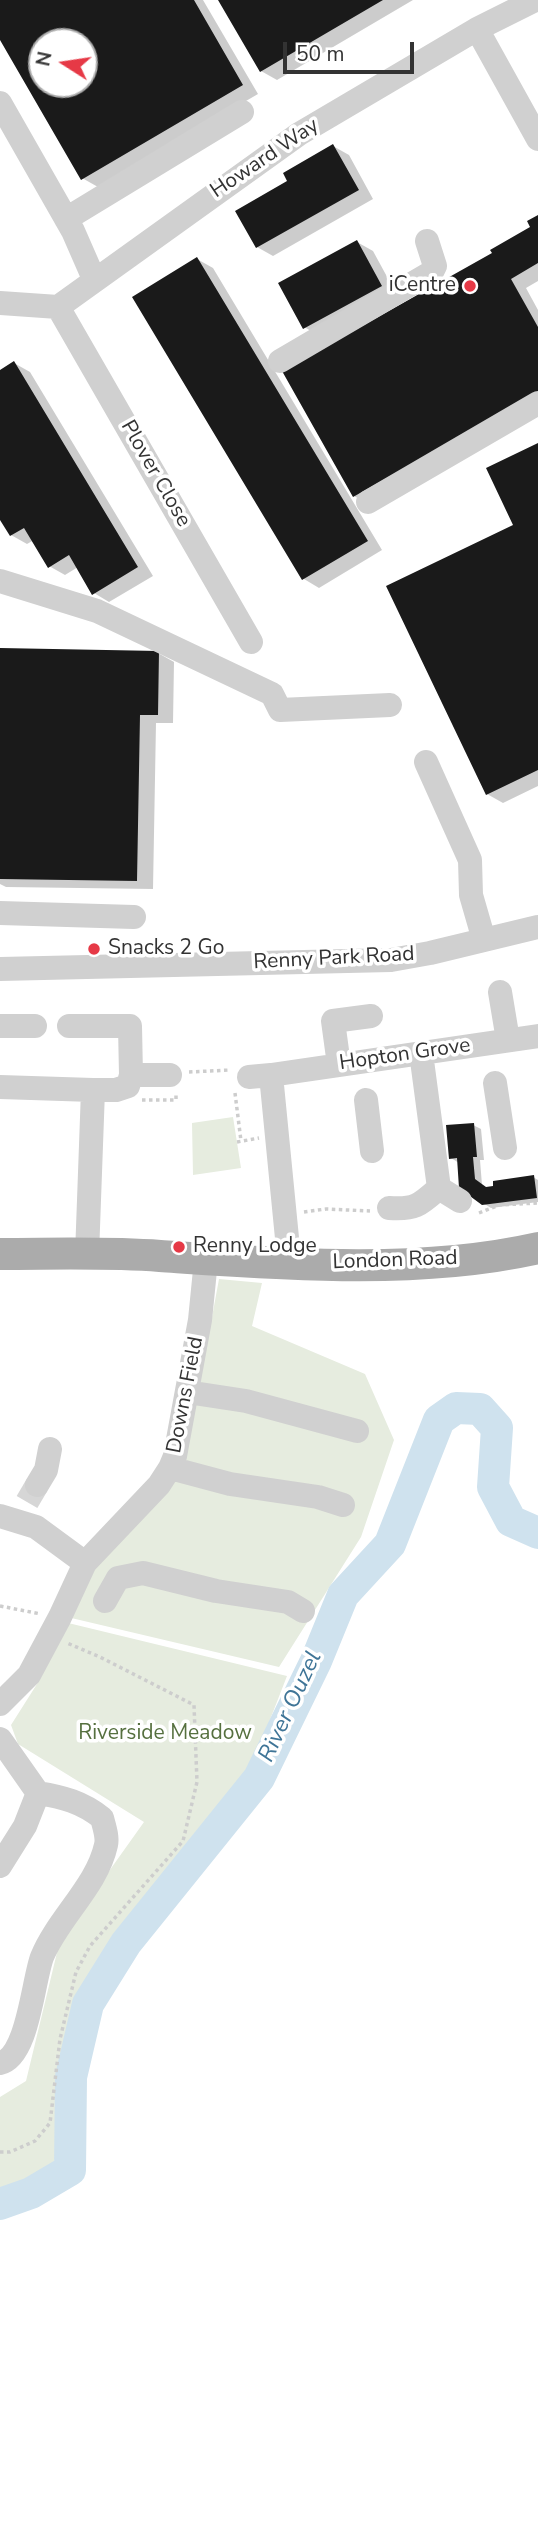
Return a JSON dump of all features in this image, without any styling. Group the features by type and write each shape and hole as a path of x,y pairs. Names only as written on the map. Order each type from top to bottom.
{"main road":[{"name":"London Road","path":"0,1254 401,1263 474,1258 538,1248"}],"street":[{"name":"Howard Way","path":"58,307 299,134 477,29 535,0"},
{"path":"477,29 538,139"},
{"path":"0,103 66,219 94,279"},
{"path":"66,219 242,112"},
{"path":"281,361 432,272 435,266 427,241"},
{"path":"0,303 58,307"},
{"name":"Plover Close","path":"58,307 251,642"},
{"path":"368,502 538,402"},
{"path":"0,581 97,611 272,694 279,710 390,705"},
{"path":"426,762 470,860 471,895 485,940"},
{"path":"0,913 134,917"},
{"name":"Renny Park Road","path":"0,968 365,962 403,958 538,927"},
{"path":"500,992 496,1058 505,1148"},
{"path":"371,1016 333,1021 357,1078 372,1151"},
{"path":"0,1026 35,1026"},
{"path":"0,1087 116,1090 128,1086 131,1075 130,1026 69,1026"},
{"name":"Hopton Grove","path":"251,1078 357,1078 421,1053 496,1058 538,1036"},
{"path":"389,1208 407,1210 449,1195 421,1053"},
{"path":"131,1075 170,1075"},
{"path":"251,1078 285,1215 287,1262"},
{"path":"88,1255 93,1090"},
{"name":"Downs Field","path":"0,1704 29,1675 89,1559 159,1485 170,1468 175,1456 200,1320 206,1260"},
{"path":"187,1392 246,1401 357,1431"},
{"path":"50,1449 47,1470 20,1506 36,1527 118,1577 143,1573 216,1591 288,1602 303,1611"},
{"path":"170,1468 230,1484 317,1497 343,1505"},
{"path":"105,1601 118,1577"},
{"path":"0,1739 38,1793 86,1805 102,1818 107,1842 97,1868 51,1936 37,1971 21,2043 6,2062 0,2063"},
{"path":"0,1866 25,1826 38,1793"}],"path":[{"path":"241,1141 251,1078"},
{"path":"0,1606 60,1617"}],"green space":[{"path":"233,1117 241,1168 193,1175 192,1123"},
{"path":"219,1279 262,1283 252,1326 365,1374 394,1440 361,1537 279,1667 67,1617 92,1570 184,1469"},
{"name":"Riverside Meadow","path":"64,1622 287,1676 252,1766 189,1842 83,1990 64,2072 60,2149 50,2169 0,2190 0,2097 26,2081 60,1940 144,1822 18,1744 11,1725 37,1684"}],"building":[{"path":"0,0 194,0 243,85 81,180 34,98 98,98 98,28 28,28 28,88 0,40"},
{"path":"218,0 383,0 260,72"},
{"path":"333,144 359,190 256,248 235,211 287,181 283,173"},
{"path":"538,215 538,263 511,279 538,327 538,393 353,497 282,371 492,253 490,250 530,227 527,221"},
{"path":"357,240 382,286 303,329 278,283"},
{"path":"197,257 368,541 302,580 132,297"},
{"path":"14,361 138,567 92,595 69,555 48,568 24,528 10,536 0,520 0,370"},
{"path":"538,443 538,770 486,795 386,586 513,525 486,468"},
{"path":"0,648 159,651 158,715 140,715 137,881 0,879"},
{"path":"474,1123 477,1157 473,1157 475,1179 486,1187 493,1186 493,1181 534,1175 537,1198 482,1205 459,1188 457,1158 449,1159 446,1125"}],"waterway":[{"name":"River Ouzel","path":"0,2204 31,2193 70,2170 71,2077 88,2004 126,1943 259,1778 316,1661 343,1595 390,1544 439,1420 456,1408 480,1409 497,1428 493,1487 511,1521 538,1533"}],"tunnel":[{"path":"27,1502 37,1485"}],"place":[{"name":"iCentre","path":"470,286"},
{"name":"Snacks 2 Go","path":"94,949"},
{"name":"Renny Lodge","path":"179,1247"}]}
